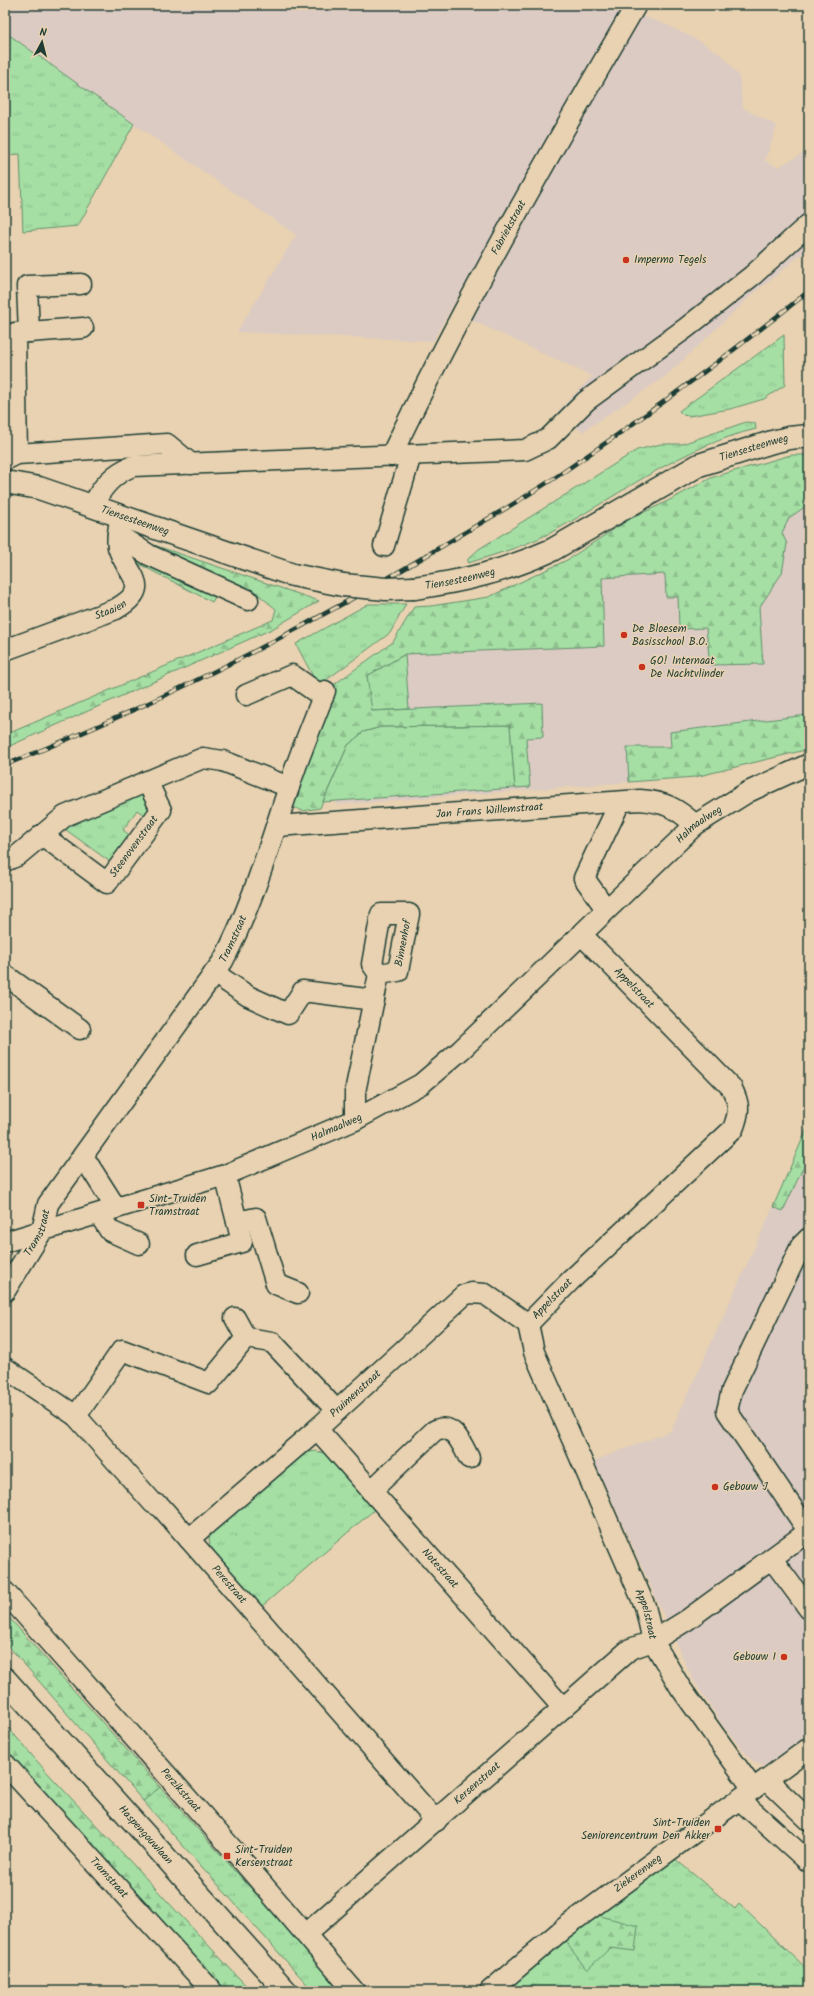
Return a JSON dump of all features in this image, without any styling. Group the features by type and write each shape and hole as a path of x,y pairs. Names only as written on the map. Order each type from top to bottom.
{"main road":[{"name":"Tiensesteenweg","path":"5,482 39,488 93,506 120,525 293,575 326,583 386,589 414,588 446,584 502,570 552,550 699,465 772,442 789,438 809,436"},
{"name":"Haspengouwlaan","path":"5,1679 286,1991"}],"street":[{"name":"Fabriekstraat","path":"391,456 482,280 576,108 636,5"},
{"name":"Tiensesteenweg","path":"93,506 99,492 121,470 133,466 525,450 548,439 586,402 668,342 753,275 809,224"},
{"path":"29,332 27,286 81,284"},
{"path":"83,328 15,333 11,457 167,444 191,464"},
{"path":"384,546 411,455"},
{"path":"120,525 149,555 248,600"},
{"name":"Staaien","path":"5,650 116,609 130,600 135,594 136,584 118,547 120,525"},
{"name":"Tramstraat","path":"5,1291 42,1231 48,1204 214,973 237,935 277,826 289,786 324,694 292,675 246,695"},
{"path":"5,861 17,856 65,816 203,758 224,761 289,786"},
{"name":"Halmaalweg","path":"5,1242 225,1174 355,1120 421,1084 461,1050 695,825 748,792 809,764"},
{"name":"Steenovenstraat","path":"42,836 107,883 161,810 147,781"},
{"name":"Jan Frans Willemstraat","path":"277,826 640,800 665,804 683,814 695,825"},
{"path":"606,909 584,878 620,802"},
{"name":"Appelstraat","path":"581,934 731,1087 738,1100 738,1115 733,1129 570,1281 528,1324 534,1352 645,1606 653,1640 680,1687 753,1790"},
{"path":"214,973 248,996 288,1014 303,990 374,1000"},
{"name":"Binnenhof","path":"355,1120 355,1092 379,974"},
{"path":"5,975 80,1029"},
{"path":"82,1156 108,1211 110,1231 139,1244"},
{"path":"198,1255 242,1242 225,1174"},
{"path":"237,1222 256,1218 276,1284 298,1293"},
{"path":"809,1238 801,1246 735,1382 727,1411 809,1532"},
{"name":"Pruimenstraat","path":"189,1539 317,1430 464,1295 471,1293 485,1294 528,1324"},
{"path":"235,1318 246,1338"},
{"path":"246,1338 272,1342 337,1411"},
{"path":"76,1416 122,1350 209,1383 246,1338"},
{"name":"Perestraat","path":"5,1368 76,1416 153,1502 161,1507 436,1821"},
{"path":"371,1491 434,1431 441,1427 448,1429 458,1436 469,1458"},
{"name":"Notestraat","path":"317,1430 563,1708"},
{"name":"Kersenstraat","path":"306,1934 630,1649 653,1640 687,1620 809,1532"},
{"path":"772,1559 809,1610"},
{"name":"Perzikstraat","path":"5,1592 306,1934 354,1991"},
{"name":"Ziekerenweg","path":"490,1991 564,1928 809,1748"},
{"name":"Tramstraat","path":"5,1764 212,1991"},
{"path":"753,1790 809,1820"},
{"path":"753,1790 809,1862"}],"shaded area":[{"path":"5,5 624,5 433,341 237,332 296,235 134,124 5,32"},
{"path":"639,15 667,25 703,43 724,57 739,76 743,108 777,126 765,161 778,167 809,150 809,248 752,295 666,376 582,432 557,413 592,376 471,320"},
{"name":"De Bloesem Basisschool B.O.","path":"809,461 809,748 695,777 336,805 332,761 335,687"},
{"path":"809,1155 809,1733 768,1764 763,1766 751,1760 724,1727 692,1678 594,1461 671,1431 773,1207 783,1211"}],"green space":[{"path":"5,32 134,124 78,226 23,231 20,154 5,155"},
{"path":"784,335 785,385 764,399 730,409 689,416 683,415 679,411"},
{"path":"746,422 755,423 756,429 730,437 679,458 550,533 516,548 468,563 468,559 479,549 637,450 661,444 682,444"},
{"path":"791,455 809,455 809,504 789,518 782,533 787,544 782,573 759,608 763,664 710,665 706,628 679,629 678,597 666,597 665,574 602,578 604,646 405,654 367,676 372,711 542,703 543,737 526,738 530,787 515,788 510,725 381,727 363,732 348,745 320,808 303,811 290,806 332,686 393,642 414,607 431,606 489,597 567,560 631,518 662,504 713,477"},
{"path":"145,542 319,601 272,629 5,748 5,735 273,620 276,609 260,596 225,580 212,602 137,563 132,553"},
{"path":"368,604 406,604 390,633 318,686 296,644"},
{"path":"405,654 409,709 371,711 367,676"},
{"path":"807,715 809,716 809,749 695,777 629,782 627,747 671,747 670,732"},
{"path":"510,725 515,788 323,802 348,745 363,732 381,727"},
{"path":"135,790 148,793 154,807 147,817 137,810 123,830 132,837 113,864 62,827"},
{"path":"809,1124 809,1155 783,1211 773,1207"},
{"path":"315,1451 325,1453 374,1510 261,1607 210,1546 209,1538 215,1527 300,1454"},
{"path":"5,1613 160,1787 143,1801 5,1642"},
{"path":"5,1724 43,1768 251,1991 226,1991 5,1751"},
{"path":"160,1787 343,1991 313,1991 143,1801"},
{"path":"674,1858 735,1909 739,1904 809,1971 809,1991 505,1991 564,1940"},
{"path":"597,1915 638,1926 635,1951 610,1948 587,1970 564,1940"}],"railway":[{"path":"5,765 121,716 178,689 290,632 400,571 559,475 655,408 809,291"}],"place":[{"name":"Impermo Tegels","path":"626,260"},
{"name":"De Bloesem Basisschool B.O.","path":"624,635"},
{"name":"GO! Internaat De Nachtvlinder","path":"642,667"},
{"name":"Sint-Truiden Tramstraat","path":"141,1205"},
{"name":"Gebouw J","path":"715,1487"},
{"name":"Gebouw I","path":"784,1657"},
{"name":"Sint-Truiden Seniorencentrum Den Akker","path":"718,1829"},
{"name":"Sint-Truiden Kersenstraat","path":"227,1856"}]}
